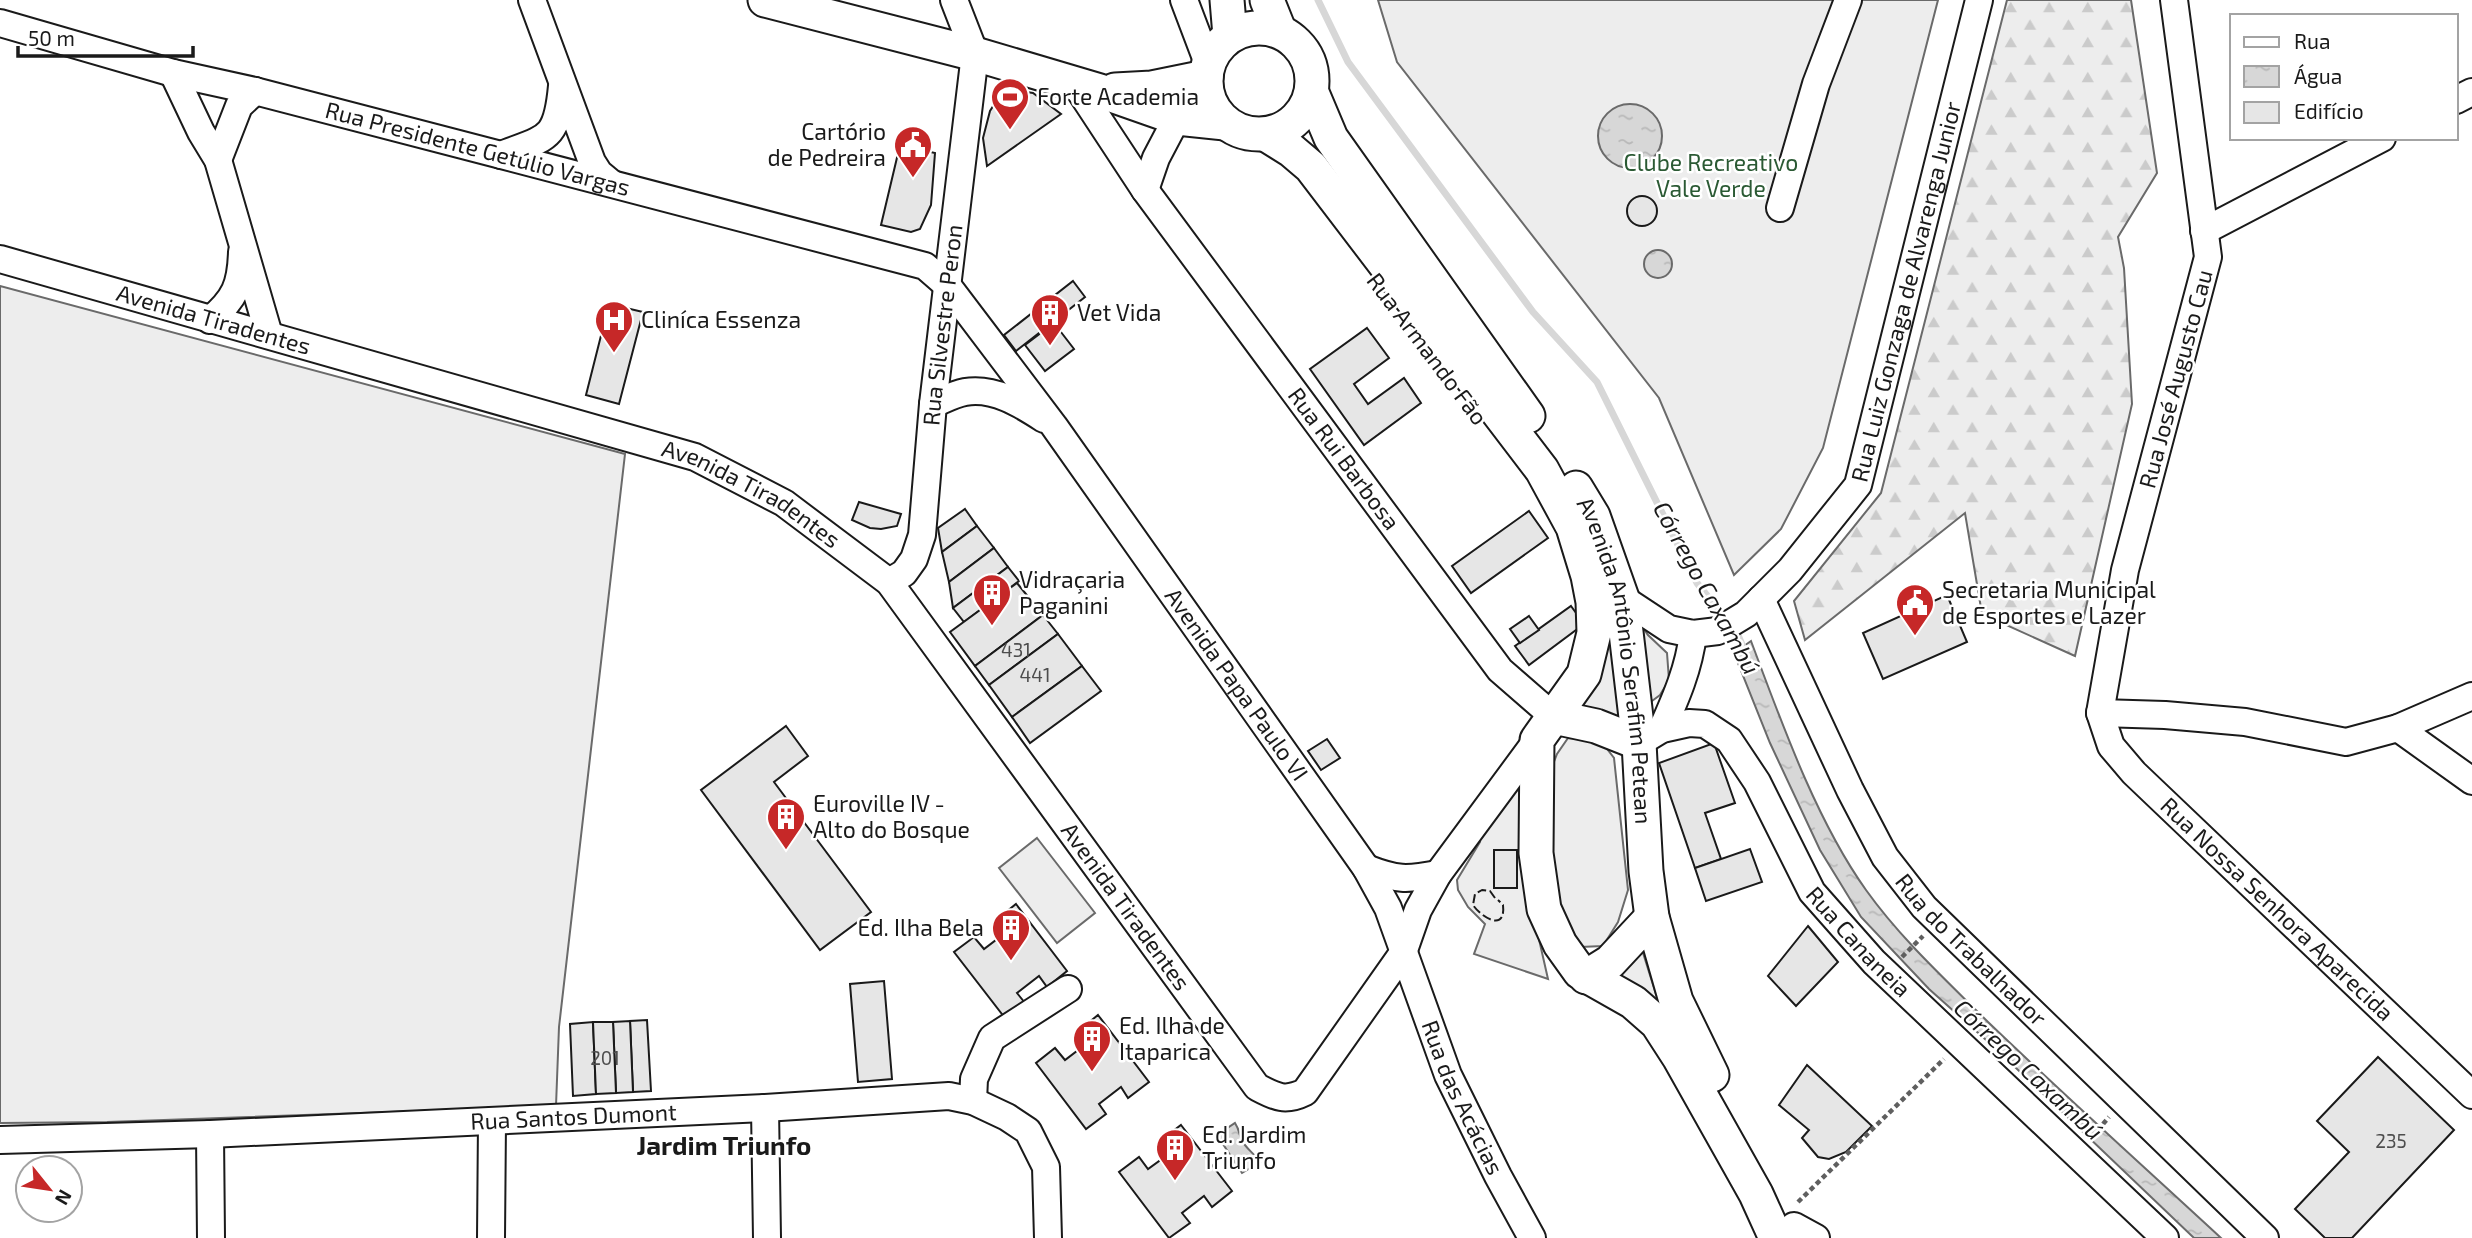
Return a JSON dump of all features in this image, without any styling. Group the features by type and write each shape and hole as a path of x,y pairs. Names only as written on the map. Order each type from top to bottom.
{"main road":[{"path":"765,0 975,54 1177,118 1247,131 1282,130 1296,121 1306,108 1312,93 1313,76 1308,60 1300,47 1279,30 1266,0"},
{"path":"1227,0 1230,36"},
{"path":"1247,131 1213,110 1207,71 1218,47 1230,36 1259,28 1279,30"},
{"path":"1088,88 1152,88 1207,71"},
{"name":"Avenida Antônio Serafim Petean","path":"1312,93 1331,138 1557,457 1593,516 1622,598 1651,736 1646,870 1652,917 1676,1001 1719,1089 1775,1184 1794,1230"},
{"name":"Rua Armando Fão","path":"1247,131 1301,184 1525,478 1588,576"},
{"name":"Avenida Antônio Serafim Petean","path":"1546,728 1584,674 1594,633 1593,602 1588,576"},
{"path":"1651,736 1596,726 1546,728 1536,853 1544,909 1560,944 1580,972 1633,1002 1657,1023 1699,1091 1756,1194 1794,1230"},
{"path":"1586,977 1610,962 1652,917"}],"street":[{"path":"954,0 975,54"},
{"path":"1184,0 1207,71"},
{"path":"1780,208 1816,84 1848,0"},
{"name":"Rua Luiz Gonzaga de Alvarenga Junior","path":"1705,632 1753,606 1790,570 1858,485 1979,0"},
{"name":"Rua José Augusto Cau","path":"2100,713 2125,570 2208,257 2174,0"},
{"path":"537,5 562,84 592,162 599,173 611,183"},
{"name":"Rua Presidente Getúlio Vargas","path":"0,23 173,73 255,91 925,266 948,286"},
{"name":"Rua Silvestre Peron","path":"889,582 904,573 914,559 922,536 933,404 975,54"},
{"path":"173,73 201,132 218,160 269,335"},
{"path":"501,155 546,138 559,115 562,84"},
{"name":"Rua Rui Barbosa","path":"1088,88 1145,190 1500,670 1546,728"},
{"path":"218,160 239,106 255,91"},
{"path":"1145,190 1156,158 1177,118"},
{"path":"2204,231 2378,140"},
{"path":"210,320 229,304 242,275 243,240"},
{"name":"Avenida Tiradentes","path":"0,260 695,457 784,503 889,582 1257,1087 1272,1096 1291,1099 1305,1092 1403,953"},
{"name":"Avenida Papa Paulo VI","path":"948,286 1055,426 1366,868 1388,908 1403,953"},
{"name":"Avenida Papa Paulo VI","path":"933,404 963,392 991,392 1024,407 1055,426"},
{"path":"1622,598 1669,629 1705,632 1690,654 1680,687 1651,736"},
{"name":"Rua do Trabalhador","path":"1753,606 1885,857 1924,907 2265,1238"},
{"path":"2100,713 2245,722 2346,743 2398,729 2472,696"},
{"name":"Rua Nossa Senhora Aparecida","path":"2100,713 2111,746 2134,773 2472,1095"},
{"name":"Rua Cananeia","path":"1651,736 1689,723 1705,724 1729,740 1757,782 1812,892 1874,962 2165,1238"},
{"path":"1403,953 1418,910 1438,874 1546,728"},
{"path":"2398,729 2472,781"},
{"path":"1366,868 1391,878 1438,874"},
{"name":"Rua das Acácias","path":"1403,953 1448,1075 1532,1238"},
{"path":"973,1101 974,1079 992,1038 1068,989"},
{"name":"Rua Santos Dumont","path":"0,1140 210,1134 492,1121 949,1096 973,1101 1007,1117 1028,1131 1046,1167 1048,1238"},
{"path":"765,1108 767,1238"},
{"path":"491,1238 492,1121"},
{"path":"210,1134 211,1238"}],"path":[{"path":"1906,953 1929,931"},
{"path":"1794,1230 1959,1043"},
{"path":"2095,1133 2116,1109"}],"shaded area":[{"name":"Clube Recreativo Vale Verde","path":"1378,0 1938,0 1823,448 1781,529 1734,575 1659,398 1397,62"},
{"path":"0,286 625,454 559,1027 556,1106 107,1122 0,1123"},
{"path":"1637,619 1648,635 1667,653 1669,680 1660,695 1652,701 1646,700"},
{"path":"1611,628 1624,722 1576,711"},
{"path":"1568,738 1604,745 1614,758 1628,890 1618,922 1603,946 1580,947 1565,922 1552,881 1550,772 1557,754"},
{"path":"1523,780 1531,904 1548,979 1474,954 1485,924 1468,907 1458,890 1457,880 1480,842 1475,838"},
{"path":"1037,838 1095,913 1057,943 999,868"},
{"path":"1639,940 1659,1004 1605,969"}],"green space":[{"path":"2007,0 2131,0 2157,173 2118,237 2124,268 2132,404 2075,656 1982,614 1965,513 1805,640 1794,601 1881,493"}],"water":[{"path":"1630,104 1648,110 1656,118 1662,136 1656,154 1648,162 1630,168 1612,162 1604,154 1598,136 1604,118 1612,110"},
{"path":"1658,250 1668,254 1672,264 1668,274 1658,278 1648,274 1644,264 1648,254"},
{"path":"1751,641 1787,736 1816,802 1848,862 1880,908 1924,959 1988,1022 2221,1238 2194,1238 1995,1048 1929,989 1861,917 1820,850 1770,743 1734,653"},
{"path":"1235,1123 1241,1139 1260,1162 1242,1173 1217,1135"}],"building":[{"name":"Forte Academia","path":"1020,91 1033,93 1061,114 987,166 983,138 990,111 997,100"},
{"name":"Cartório de Pedreira","path":"900,145 935,153 931,205 920,229 911,232 881,225"},
{"path":"1642,196 1653,200 1657,211 1653,222 1642,226 1631,222 1627,211 1631,200"},
{"path":"1073,281 1085,297 1016,351 1004,335"},
{"name":"Cliníca Essenza","path":"609,304 643,312 619,404 586,395"},
{"name":"Vet Vida","path":"1054,323 1074,349 1045,371 1025,345"},
{"path":"1367,328 1389,358 1354,384 1368,404 1404,378 1421,403 1364,445 1310,369"},
{"path":"859,502 901,514 897,526 870,528 852,520"},
{"path":"965,509 977,526 942,552 938,528"},
{"path":"1529,511 1548,538 1471,593 1452,566"},
{"path":"977,526 994,548 949,582 942,552"},
{"path":"994,548 1008,567 953,608 949,582"},
{"path":"1008,567 1019,581 964,622 953,608"},
{"name":"Vidraçaria Paganini","path":"1017,583 1043,615 975,666 950,632"},
{"name":"Secretaria Municipal de Esportes e Lazer","path":"1947,595 1967,642 1883,679 1863,633"},
{"path":"1571,606 1584,624 1529,665 1515,646"},
{"path":"1043,615 1058,634 989,685 975,666"},
{"path":"1529,616 1539,630 1520,643 1510,629"},
{"path":"1058,634 1082,666 1012,717 989,685"},
{"path":"1082,666 1101,691 1030,743 1012,717"},
{"name":"Euroville IV - Alto do Bosque","path":"786,726 808,756 774,782 871,912 820,950 701,790"},
{"path":"1327,739 1340,758 1321,770 1308,751"},
{"path":"1714,743 1735,803 1705,813 1721,859 1695,868 1659,763"},
{"path":"1750,849 1762,882 1706,901 1695,868"},
{"path":"1494,850 1517,850 1517,888 1494,888"},
{"name":"Ed. Ilha Bela","path":"1016,904 1067,971 1047,987 1039,976 1017,993 1025,1003 1005,1018 954,952 974,937 984,949 1005,933 995,921"},
{"path":"1808,926 1838,962 1796,1006 1768,976"},
{"path":"884,981 892,1079 858,1082 850,984"},
{"name":"Ed. Ilha de Itaparica","path":"1098,1015 1149,1082 1128,1098 1121,1087 1099,1104 1106,1114 1086,1129 1036,1063 1055,1048 1065,1060 1086,1044 1077,1032"},
{"path":"647,1020 651,1091 633,1092 630,1021"},
{"path":"630,1021 633,1092 616,1093 613,1022"},
{"path":"593,1022 596,1094 573,1096 570,1024"},
{"path":"593,1022 613,1022 616,1093 596,1094"},
{"path":"2378,1057 2454,1130 2352,1238 2325,1238 2295,1209 2349,1152 2317,1121"},
{"path":"1807,1065 1872,1126 1846,1152 1829,1159 1818,1157 1802,1138 1809,1130 1779,1105"},
{"name":"Ed. Jardim Triunfo","path":"1181,1125 1232,1191 1212,1207 1204,1196 1182,1213 1190,1223 1169,1238 1119,1172 1139,1157 1148,1169 1170,1153 1160,1141"}],"waterway":[{"name":"Córrego Caxambú","path":"1318,0 1348,62 1533,312 1597,382 1697,583 1737,633 1746,654"}],"fence":[{"path":"1495,898 1490,891 1482,890 1475,894 1473,905 1487,918 1497,920 1503,914 1503,905 1498,900"}],"place":[{"name":"Forte Academia","path":"1010,131"},
{"name":"Cartório de Pedreira","path":"913,179"},
{"name":"Vet Vida","path":"1050,347"},
{"name":"Cliníca Essenza","path":"614,354"},
{"name":"Vidraçaria Paganini","path":"992,627"},
{"name":"Secretaria Municipal de Esportes e Lazer","path":"1915,637"},
{"name":"Euroville IV - Alto do Bosque","path":"786,851"},
{"name":"Ed. Ilha Bela","path":"1011,962"},
{"name":"Ed. Ilha de Itaparica","path":"1092,1073"},
{"name":"Ed. Jardim Triunfo","path":"1175,1182"}],"district":[{"name":"Jardim Triunfo","path":"724,1146"}]}
